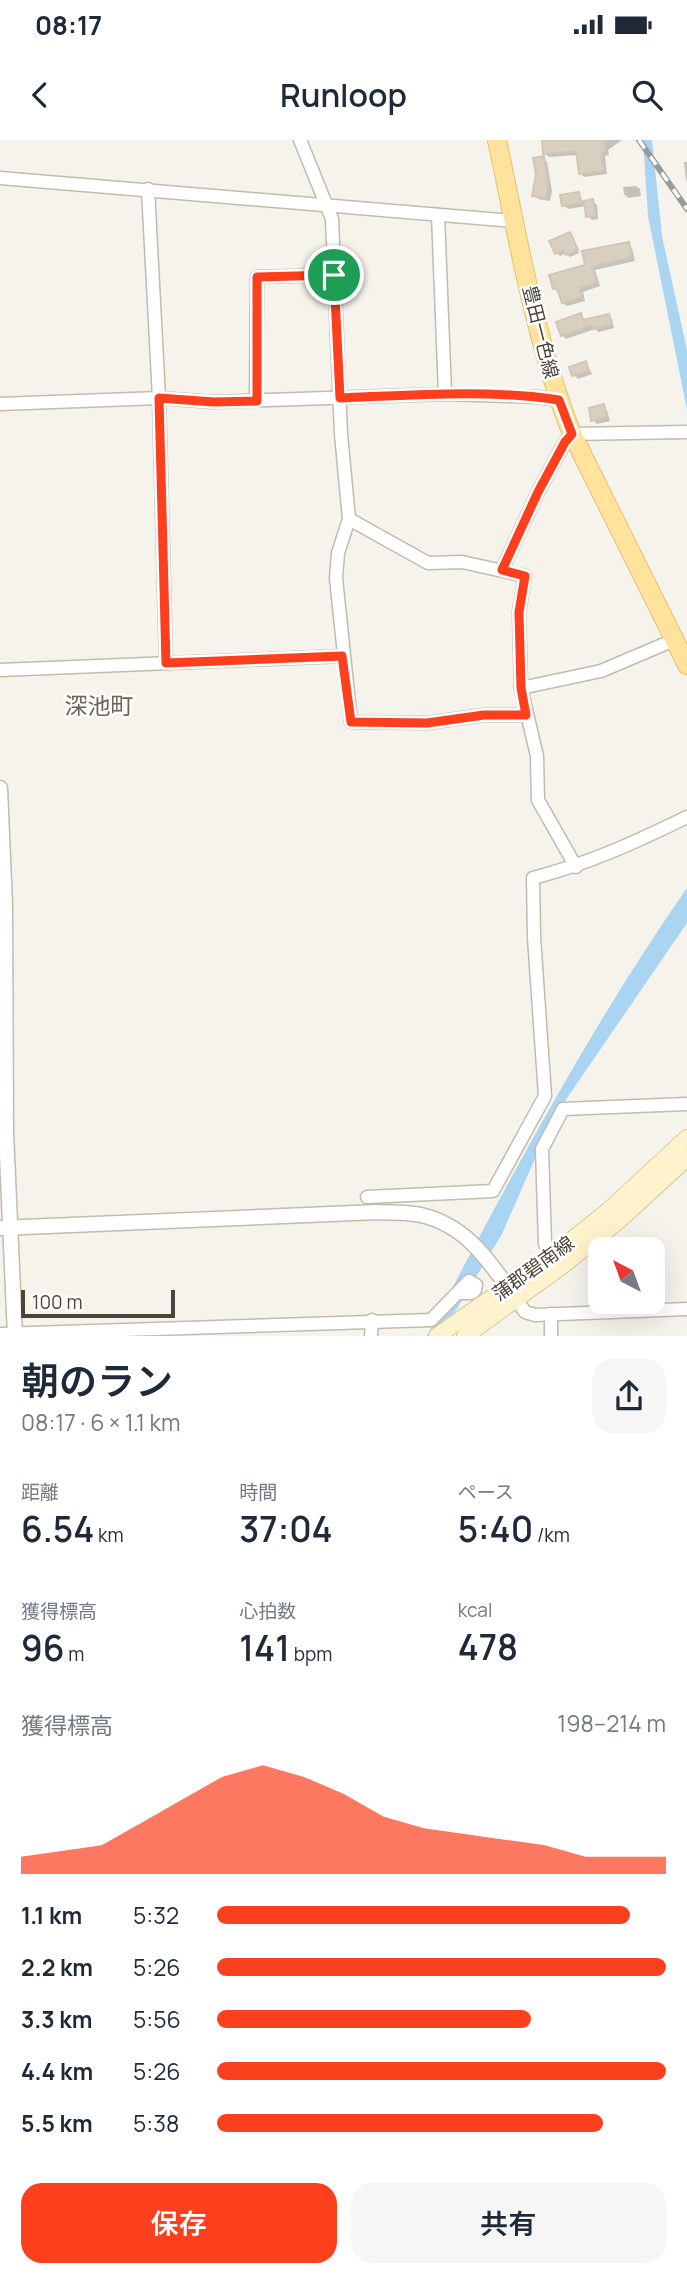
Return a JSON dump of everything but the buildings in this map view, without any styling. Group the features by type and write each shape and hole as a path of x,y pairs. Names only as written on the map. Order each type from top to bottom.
{"main road":[{"name":"豊田一色線","path":"497,140 543,348 559,400 572,434 687,665"},
{"name":"蒲郡碧南線","path":"465,1335 553,1255 608,1211 687,1138"},
{"name":"蒲郡碧南線","path":"437,1335 512,1293 617,1222 687,1158"}],"street":[{"path":"300,140 332,219 340,398 349,519 338,553 336,578 342,656 351,722 427,723 484,715 526,715"},
{"path":"0,178 514,221"},
{"path":"148,189 159,398 166,663"},
{"path":"438,215 445,394"},
{"path":"257,401 257,277 334,275"},
{"path":"0,404 159,398 214,402 445,394 559,400"},
{"path":"502,570 538,492 572,434 687,432"},
{"path":"349,519 428,563 462,562 525,576 519,612 521,688 537,756 538,800 576,867"},
{"path":"521,688 601,671 674,640"},
{"path":"0,670 342,656"},
{"path":"0,788 5,905 5,1228 10,1334 195,1331 372,1320 431,1320 457,1293"},
{"path":"367,1197 493,1191 545,1096 534,937 533,878 576,867 619,850 687,817"},
{"path":"553,1255 545,1244 542,1149 563,1109 687,1104"},
{"path":"5,1228 191,1218 377,1212 414,1214 447,1224 462,1233 481,1251 525,1312 535,1315 687,1309"},
{"path":"551,1314 551,1335"},
{"path":"371,1335 372,1320"}],"water":[{"path":"643,140 652,140 662,236 687,350 687,410 648,216"},
{"path":"687,888 687,923 567,1098 545,1136 502,1234 441,1335 427,1336 519,1164 583,1052 616,996"}],"railway":[{"path":"639,140 687,209"}],"district":[{"name":"深池町","path":"99,705"}],"route":[{"path":"334,275 340,398 445,394 559,400 572,434 538,492 502,570 525,576 519,612 521,688 526,715 484,715 427,723 351,722 342,656 166,663 159,398 214,402 257,401 257,277 334,275"}]}
